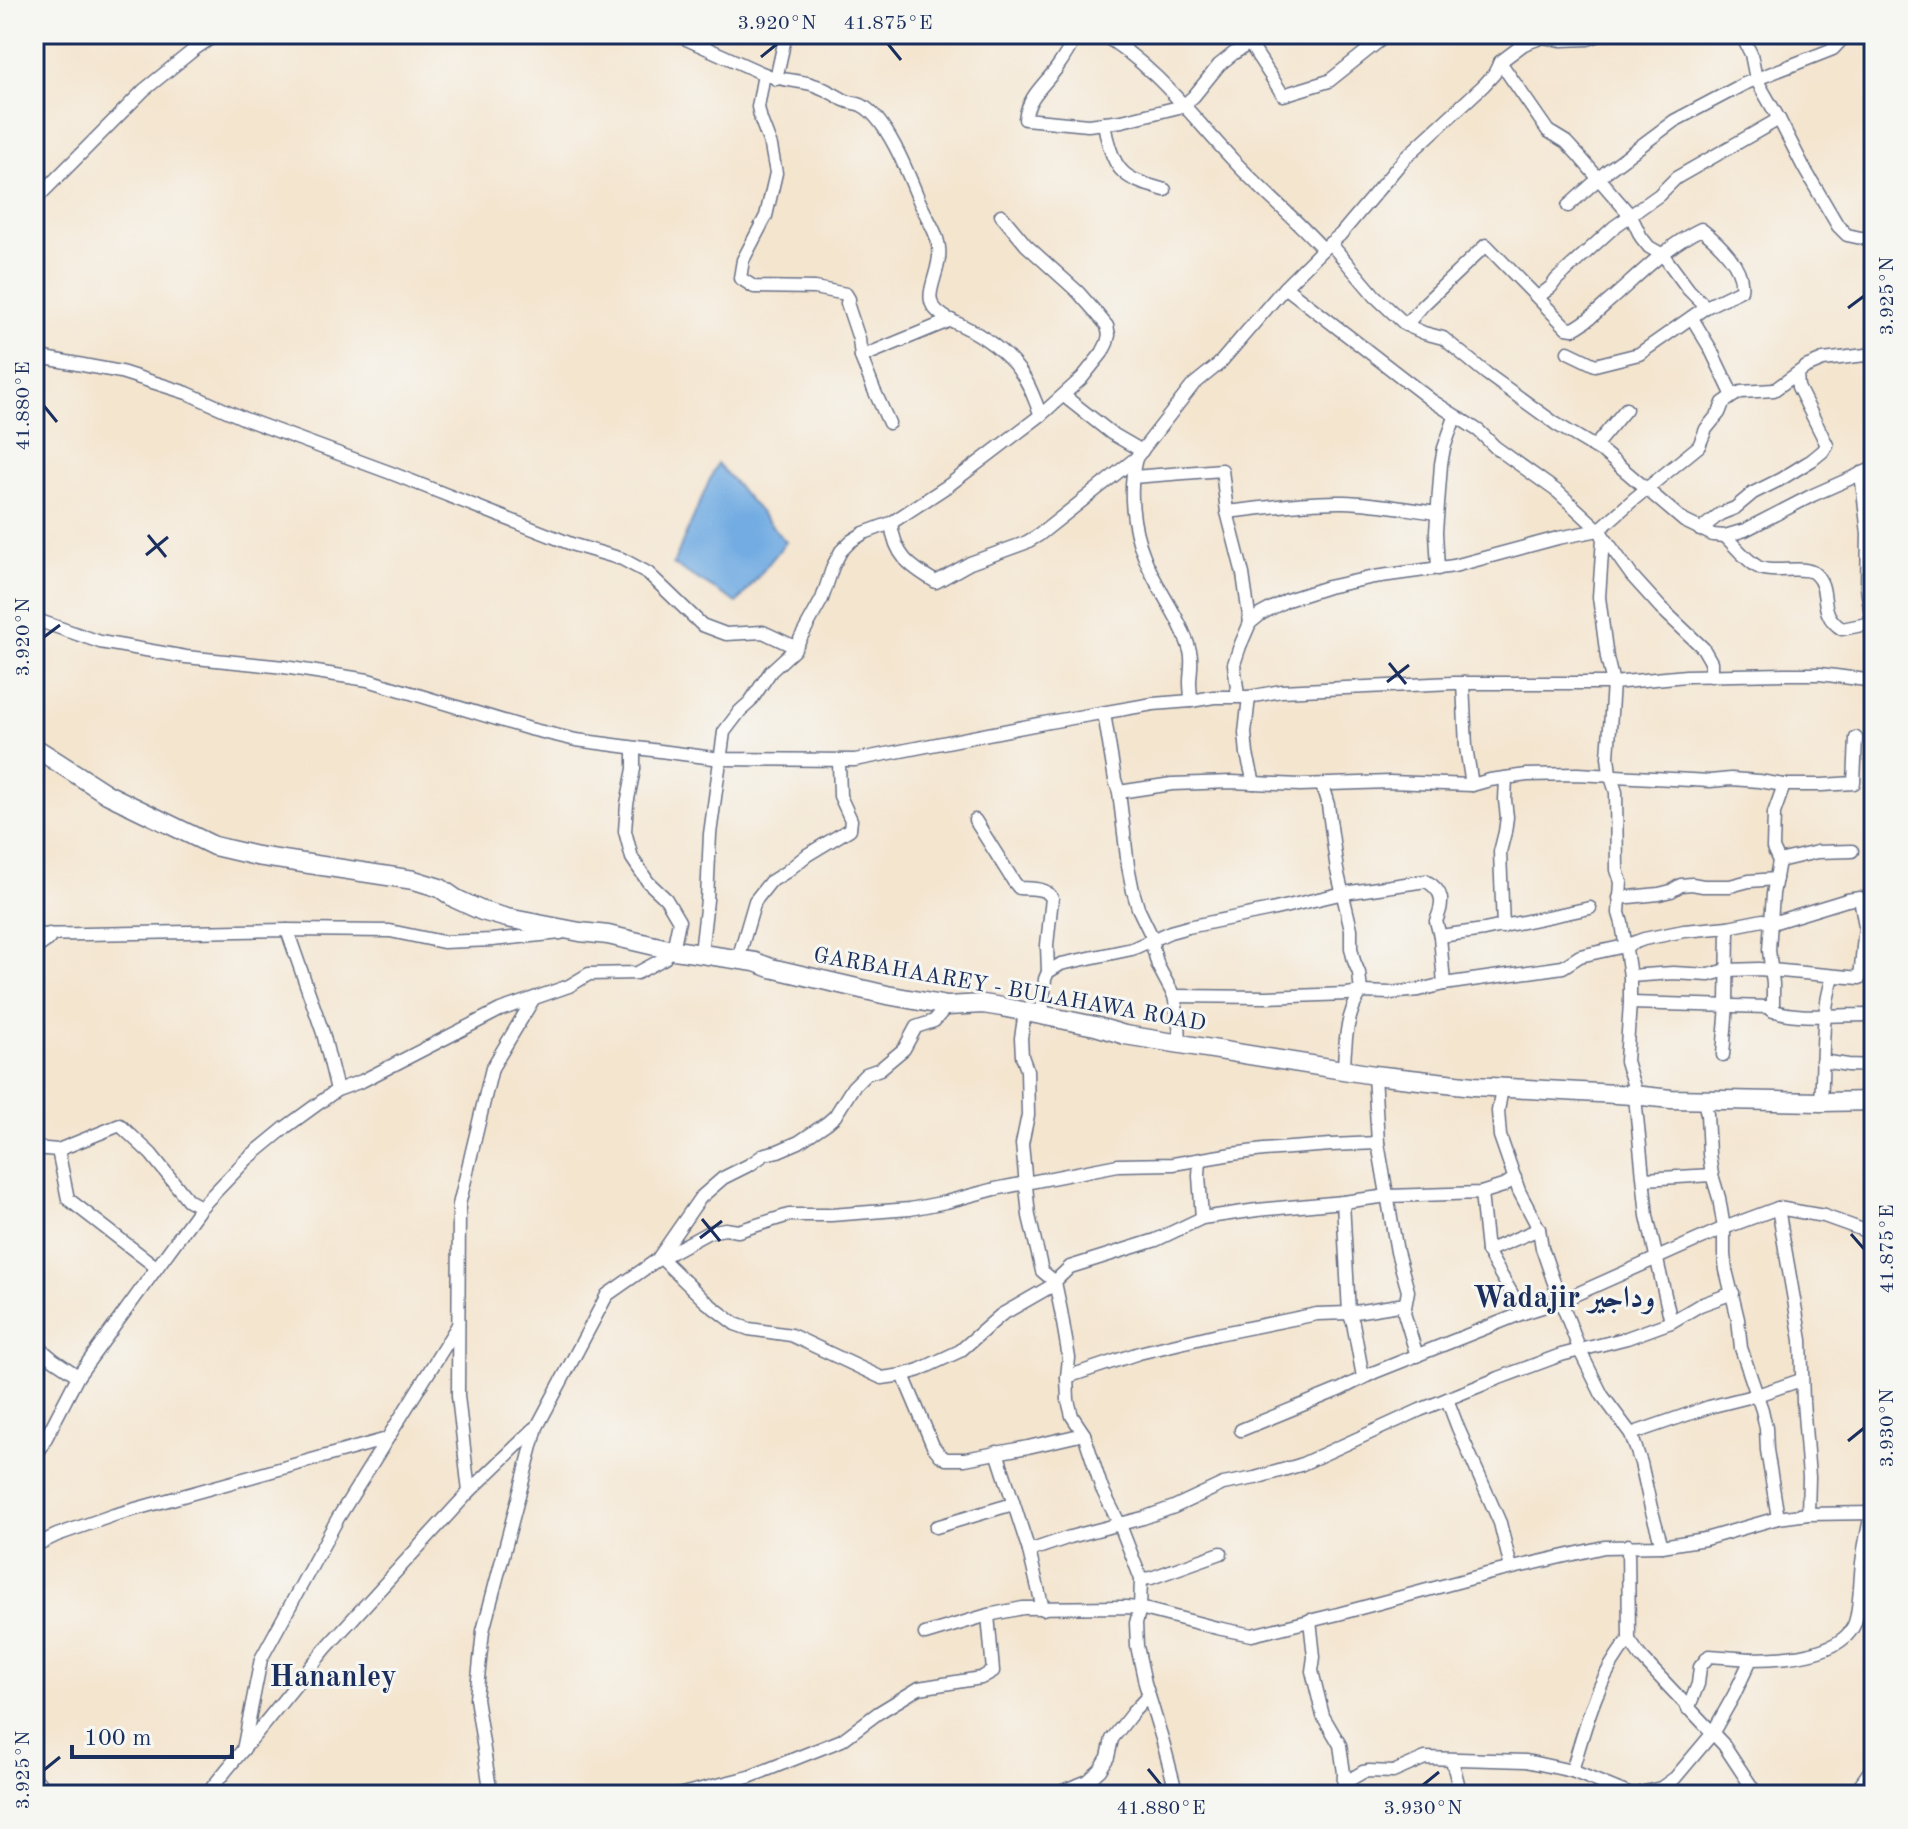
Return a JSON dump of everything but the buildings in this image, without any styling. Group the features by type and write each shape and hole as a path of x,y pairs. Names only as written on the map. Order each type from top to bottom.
{"main road":[{"name":"GARBAHAAREY - BULAHAWA ROAD","path":"34,747 107,794 214,846 257,856 414,880 440,888 482,911 525,922 608,935 671,950 755,962 847,987 947,1006 983,1004 1125,1035 1374,1075 1502,1088 1704,1101 1874,1101"}],"street":[{"path":"34,201 144,90 217,34"},
{"path":"675,34 770,76 814,85 852,104 861,105 872,114 904,163 939,246 940,264 929,300 939,314 992,343 1013,361 1025,378 1041,415"},
{"path":"786,34 758,107 776,173 766,216 743,260 740,278 754,287 815,288 846,294 861,357 889,423"},
{"path":"1077,34 1055,70 1032,96 1025,119 1088,125 1122,121 1183,106 1219,65 1265,34"},
{"path":"1101,34 1136,58 1235,162 1327,246 1406,325 1443,338 1556,424 1595,446 1669,510 1700,530 1725,536 1745,530 1874,468"},
{"path":"1250,44 1283,95 1329,81 1388,34"},
{"path":"891,523 893,538 906,561 913,569 936,582 970,563 1039,535 1139,455 1186,393 1219,364 1285,287 1340,235 1405,158 1484,85 1500,62 1531,38 1588,39 1603,34"},
{"path":"1741,34 1751,54 1756,79 1838,226 1847,235 1874,238"},
{"path":"1568,206 1607,171 1674,121 1756,79 1833,49 1847,34"},
{"path":"1500,62 1548,131 1566,142 1631,216 1649,247 1663,255 1706,307"},
{"path":"1538,297 1614,227 1659,195 1676,178 1779,119"},
{"path":"1104,123 1108,144 1122,172 1139,182 1165,190"},
{"path":"701,953 710,834 724,732 771,671 795,647 822,599 841,551 864,533 891,523 949,485 1064,396 1102,353 1109,335 1107,326 1078,292 1026,245 1001,215"},
{"path":"1406,325 1486,245 1567,328 1573,329 1663,255 1701,229 1725,252 1738,270 1741,290 1706,307 1639,354 1595,365 1568,352"},
{"path":"1285,287 1558,492 1601,534 1661,608 1703,648 1711,662 1711,676"},
{"path":"1692,318 1733,396"},
{"path":"861,357 951,320"},
{"path":"1254,783 1247,754 1244,696 1234,664 1250,623 1261,614 1287,600 1328,587 1469,563 1572,535 1601,534 1647,489 1699,446 1723,403 1733,396 1741,392 1774,390 1806,367 1823,360 1874,354"},
{"path":"34,356 121,372 187,393 245,419 574,545 622,559 648,573 702,625 726,634 763,632 795,647"},
{"path":"1700,530 1753,493 1812,460 1827,445 1798,387 1797,374"},
{"path":"1064,396 1139,455"},
{"path":"1595,446 1626,409"},
{"path":"1438,569 1437,513 1444,448 1455,417"},
{"path":"1139,455 1133,477 1135,523 1143,556 1192,656 1191,701"},
{"path":"1133,477 1222,470 1227,512 1243,574 1250,623"},
{"path":"34,619 100,642 186,657 368,680 576,740 721,759 839,762 873,758 1153,704 1281,691 1463,683 1613,683 1686,676 1810,674 1873,681 1872,623 1867,588 1868,534 1861,473"},
{"path":"1227,512 1342,502 1437,513"},
{"path":"1601,534 1599,597 1613,683 1608,741 1610,774 1616,792 1617,870 1621,882 1619,913 1630,976 1626,1061 1634,1087 1647,1216 1671,1322"},
{"path":"1725,536 1759,568 1816,574 1829,617 1842,629 1872,623"},
{"path":"1463,683 1466,747 1472,785"},
{"path":"1104,713 1133,891 1153,939 1158,966 1174,996 1180,1043"},
{"path":"1119,792 1172,784 1390,782 1472,785 1527,775 1610,774 1710,781 1731,779 1784,785 1854,783 1856,738"},
{"path":"34,1461 78,1376 201,1207 247,1159 286,1127 337,1090 362,1081 500,1010 569,986 589,974 637,973 665,958 671,950 679,921 666,899 648,882 632,858 625,831 634,749"},
{"path":"738,959 755,901 770,882 850,829 851,820 840,796 839,762"},
{"path":"1503,927 1500,852 1507,817 1506,778"},
{"path":"1322,785 1361,992 1347,1023 1343,1070"},
{"path":"1773,1011 1769,950 1779,861 1773,848 1774,813 1784,785"},
{"path":"975,820 1019,888 1045,890 1052,898 1047,945 1048,972 1034,1014 1021,1038 1028,1086 1028,1115 1022,1144 1029,1216 1042,1271 1055,1282 1069,1358 1068,1400 1072,1416 1084,1434 1102,1489 1141,1579 1136,1637 1177,1795"},
{"path":"1779,861 1817,852 1852,851"},
{"path":"1619,898 1659,894 1681,885 1730,886 1776,879"},
{"path":"1048,972 1070,961 1132,949 1188,927 1344,893 1426,881 1439,890 1442,909 1436,921 1444,984"},
{"path":"1174,996 1266,997 1404,992 1563,967 1580,956 1644,939 1763,920 1772,923 1860,898 1865,926 1860,978 1727,970 1709,975 1673,973 1630,976"},
{"path":"1440,936 1503,927 1590,908"},
{"path":"1723,1055 1728,927"},
{"path":"287,930 323,1033 337,1090"},
{"path":"34,935 390,931 443,942 580,932"},
{"path":"34,950 49,939 49,934"},
{"path":"1821,1102 1827,994 1833,977"},
{"path":"469,1492 458,1396 459,1205 492,1068 534,998"},
{"path":"1630,1003 1767,1007 1801,1016 1874,1015"},
{"path":"659,1259 700,1198 711,1187 729,1173 765,1154 799,1142 827,1123 866,1074 895,1059 916,1027 934,1021 947,1006"},
{"path":"1822,1061 1874,1066"},
{"path":"1374,1075 1378,1143 1397,1252 1408,1291 1404,1313 1417,1356"},
{"path":"1502,1088 1498,1111 1500,1136 1519,1191 1539,1229 1542,1248 1580,1351 1602,1395 1631,1434 1662,1546"},
{"path":"1704,1101 1712,1175 1724,1228 1726,1270 1733,1293 1741,1348 1766,1428 1778,1518"},
{"path":"34,1148 58,1150 120,1125 151,1154 188,1200 201,1207"},
{"path":"491,1795 476,1698 483,1631 537,1427 607,1295 659,1259 709,1232 725,1229 738,1231 779,1217 910,1209 1026,1182 1118,1165 1160,1165 1277,1149 1378,1143"},
{"path":"58,1150 68,1199 156,1267"},
{"path":"1200,1160 1202,1218"},
{"path":"1644,1179 1712,1175"},
{"path":"659,1259 735,1324 791,1335 882,1378 903,1375 960,1351 1001,1315 1039,1294 1070,1267 1156,1240 1202,1218 1388,1196 1481,1193 1503,1186 1515,1178"},
{"path":"1481,1193 1487,1251 1523,1313"},
{"path":"1343,1202 1349,1313 1363,1377"},
{"path":"1778,1208 1801,1340 1809,1477 1808,1514"},
{"path":"1241,1430 1363,1377 1523,1313 1561,1301 1724,1228 1778,1208 1824,1216 1863,1230 1874,1229"},
{"path":"1487,1251 1539,1229"},
{"path":"1029,1551 1174,1507 1223,1484 1300,1465 1509,1374 1561,1355 1627,1338 1671,1322 1700,1305 1733,1293"},
{"path":"1067,1377 1139,1353 1218,1334 1317,1314 1349,1313 1405,1304"},
{"path":"243,1752 261,1659 338,1518 458,1325"},
{"path":"34,1343 78,1376"},
{"path":"903,1375 933,1446 946,1459 965,1459 1084,1434"},
{"path":"1631,1434 1801,1380"},
{"path":"1447,1399 1500,1523 1511,1568"},
{"path":"206,1795 326,1648 469,1492 537,1427"},
{"path":"34,1546 114,1515 387,1439"},
{"path":"997,1452 1029,1551 1043,1609"},
{"path":"936,1527 1013,1504"},
{"path":"925,1634 1023,1608 1140,1608 1252,1635 1604,1547 1662,1546 1705,1539 1778,1518 1808,1514 1872,1513 1862,1560 1855,1623 1846,1637 1829,1647 1777,1659 1709,1656 1700,1667 1698,1684 1688,1709"},
{"path":"1628,1545 1629,1640 1688,1709 1724,1745 1757,1795"},
{"path":"1141,1579 1221,1553"},
{"path":"678,1795 749,1777 842,1740 919,1688 981,1678 993,1671 988,1615"},
{"path":"1310,1620 1314,1657 1312,1671 1323,1716 1340,1745 1344,1789"},
{"path":"1572,1771 1602,1682 1615,1656 1629,1640"},
{"path":"1344,1789 1363,1772 1393,1772 1425,1758 1526,1761 1572,1771 1631,1795 1661,1788 1675,1778 1712,1734 1751,1659"},
{"path":"1052,1795 1088,1781 1100,1770 1108,1757 1112,1739 1149,1695"},
{"path":"1452,1760 1461,1795"},
{"path":"1853,1795 1874,1765"},
{"path":"34,1777 45,1793"}],"water":[{"path":"717,463 786,542 737,603 673,564"}],"district":[{"name":"Wadajir وداجير","path":"1564,1297"},
{"name":"Hananley","path":"333,1676"}]}
